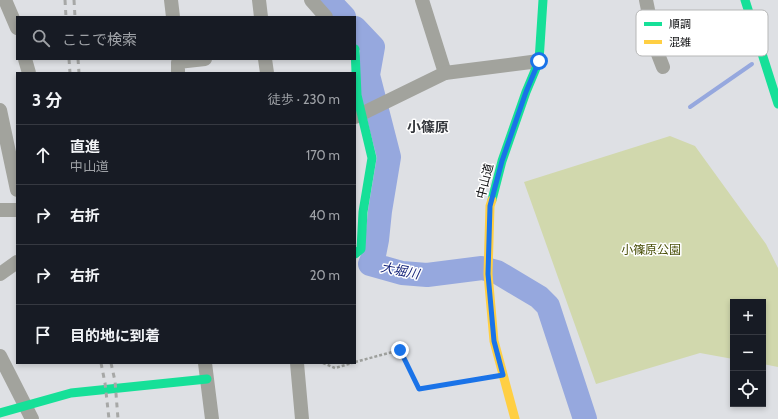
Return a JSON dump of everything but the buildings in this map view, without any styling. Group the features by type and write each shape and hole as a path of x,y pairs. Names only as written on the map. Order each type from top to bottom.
{"main road":[{"name":"中山道","path":"515,419 494,341 488,274 490,206 502,161 526,92 539,61 543,0"},
{"path":"746,0 749,10"},
{"path":"763,56 778,104"},
{"path":"355,60 357,95 372,158 363,212 361,249 356,253"},
{"path":"0,413 71,393 207,380"}],"street":[{"path":"5,0 16,26"},
{"path":"170,0 172,16"},
{"path":"259,0 261,16"},
{"path":"311,0 325,16"},
{"path":"422,0 444,72"},
{"path":"646,0 648,10"},
{"path":"659,56 663,67"},
{"path":"25,60 29,72"},
{"path":"178,65 200,60"},
{"path":"265,60 267,72"},
{"path":"362,114 444,72 539,61"},
{"path":"0,110 16,185"},
{"path":"0,210 16,210"},
{"path":"0,274 16,263"},
{"path":"0,356 32,419"},
{"path":"205,364 212,419"},
{"path":"297,364 302,419"}],"path":[{"path":"356,362 400,350 419,389 503,375"},
{"path":"326,364 335,368 350,364"}],"green space":[{"name":"小篠原公園","path":"670,136 695,146 766,244 778,268 778,367 766,365 766,299 730,299 730,358 700,353 596,384 524,182"}],"waterway":[{"name":"大堀川","path":"328,0 343,16"},
{"name":"大堀川","path":"356,29 373,47 368,75 389,157 377,240 374,255 370,264 402,273 427,275 482,268 497,272 539,297 548,306 585,419"},
{"path":"690,107 752,64"}],"railway":[{"path":"65,0 66,16"},
{"path":"74,0 75,16"},
{"path":"69,60 70,72"},
{"path":"78,60 79,72"},
{"path":"101,364 109,419"},
{"path":"111,364 115,381 118,419"}],"traffic: fast":[{"path":"492,200 502,161 526,92 539,61 543,0"},
{"path":"745,0 748,10"},
{"path":"763,56 778,104"},
{"path":"355,60 356,72"},
{"path":"356,72 357,95 372,158 363,212 361,249 356,253"},
{"path":"0,413 71,393 207,379"}],"traffic: slow":[{"path":"492,200 490,206 488,274 494,341 515,419"}],"district":[{"name":"小篠原","path":"428,127"}],"route":[{"path":"400,350 419,389 503,375 494,341 488,274 490,206 502,161 526,92 539,61"}]}
